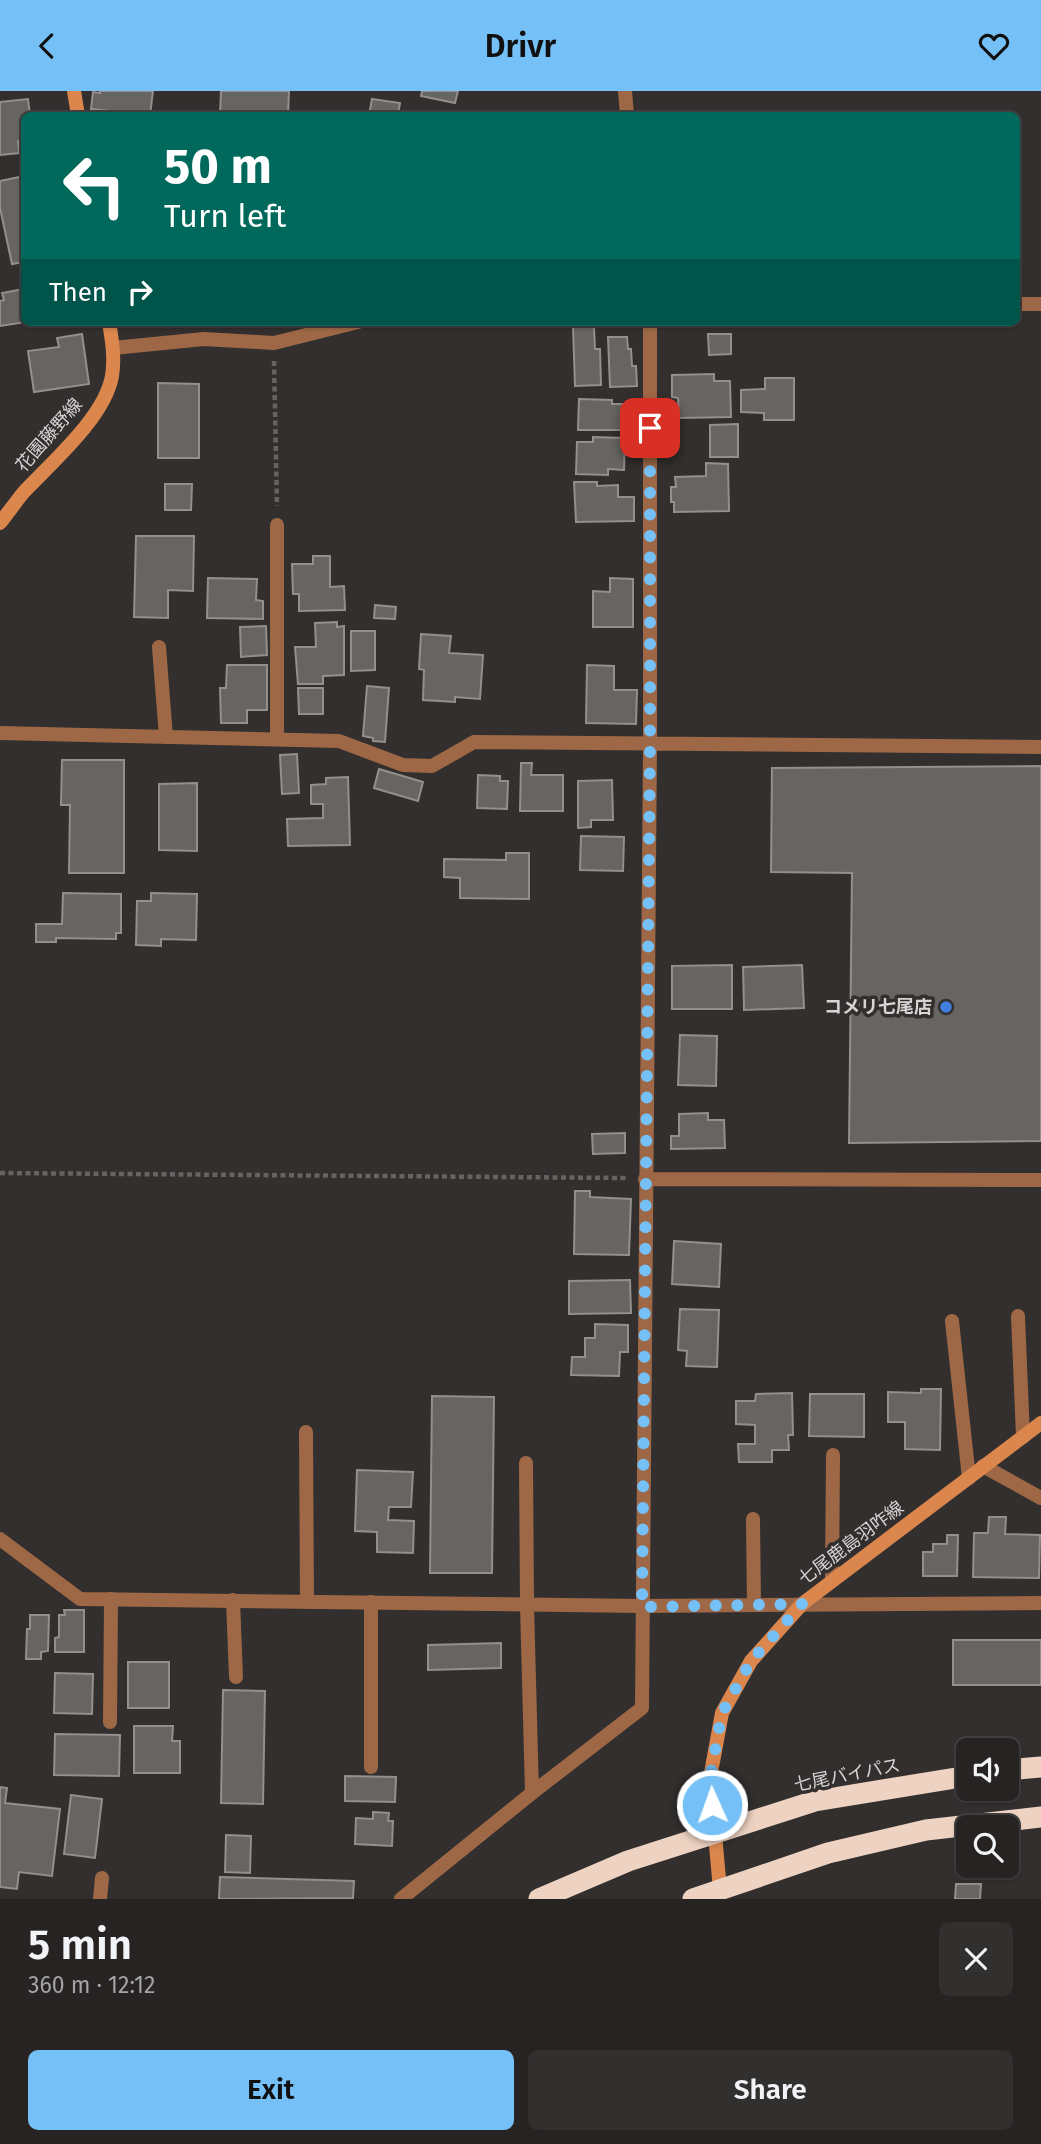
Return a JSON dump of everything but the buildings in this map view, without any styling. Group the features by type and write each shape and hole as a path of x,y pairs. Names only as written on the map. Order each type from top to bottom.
{"highway":[{"path":"1019,1769 1041,1767"},
{"name":"七尾バイパス","path":"540,1899 628,1861 816,1801 956,1778"},
{"path":"692,1899 721,1895 828,1853 926,1830 1041,1817"}],"main road":[{"path":"74,91 78,112"},
{"name":"花園藤野線","path":"0,523 89,422 104,398 112,378 113,348 110,326"},
{"name":"七尾鹿島羽咋線","path":"721,1895 710,1778 722,1713 751,1661 802,1604 1041,1423"}],"street":[{"path":"625,91 627,112"},
{"path":"1020,304 1041,304"},
{"path":"113,348 204,339 274,343 342,326"},
{"path":"401,1899 531,1793 642,1709 650,745 650,326"},
{"path":"277,525 277,739"},
{"path":"159,647 166,737"},
{"path":"0,733 339,741 403,765 432,766 474,742 1041,747"},
{"path":"645,1179 1041,1180"},
{"path":"1018,1316 1023,1437"},
{"path":"952,1321 969,1478"},
{"path":"306,1432 307,1602"},
{"path":"832,1581 833,1455"},
{"path":"526,1463 531,1793"},
{"path":"983,1467 1041,1498"},
{"path":"753,1519 754,1604"},
{"path":"0,1539 80,1598 642,1607 1041,1603"},
{"path":"110,1722 111,1599"},
{"path":"233,1600 236,1677"},
{"path":"371,1602 371,1767"},
{"path":"100,1899 102,1878"}],"path":[{"path":"274,343 277,525"},
{"path":"0,1173 645,1179"}],"place":[{"name":"コメリ七尾店","path":"946,1007"}],"route":[{"path":"650,428 650,745 642,1607 802,1604 751,1661 722,1713 710,1778 712,1805"}]}
